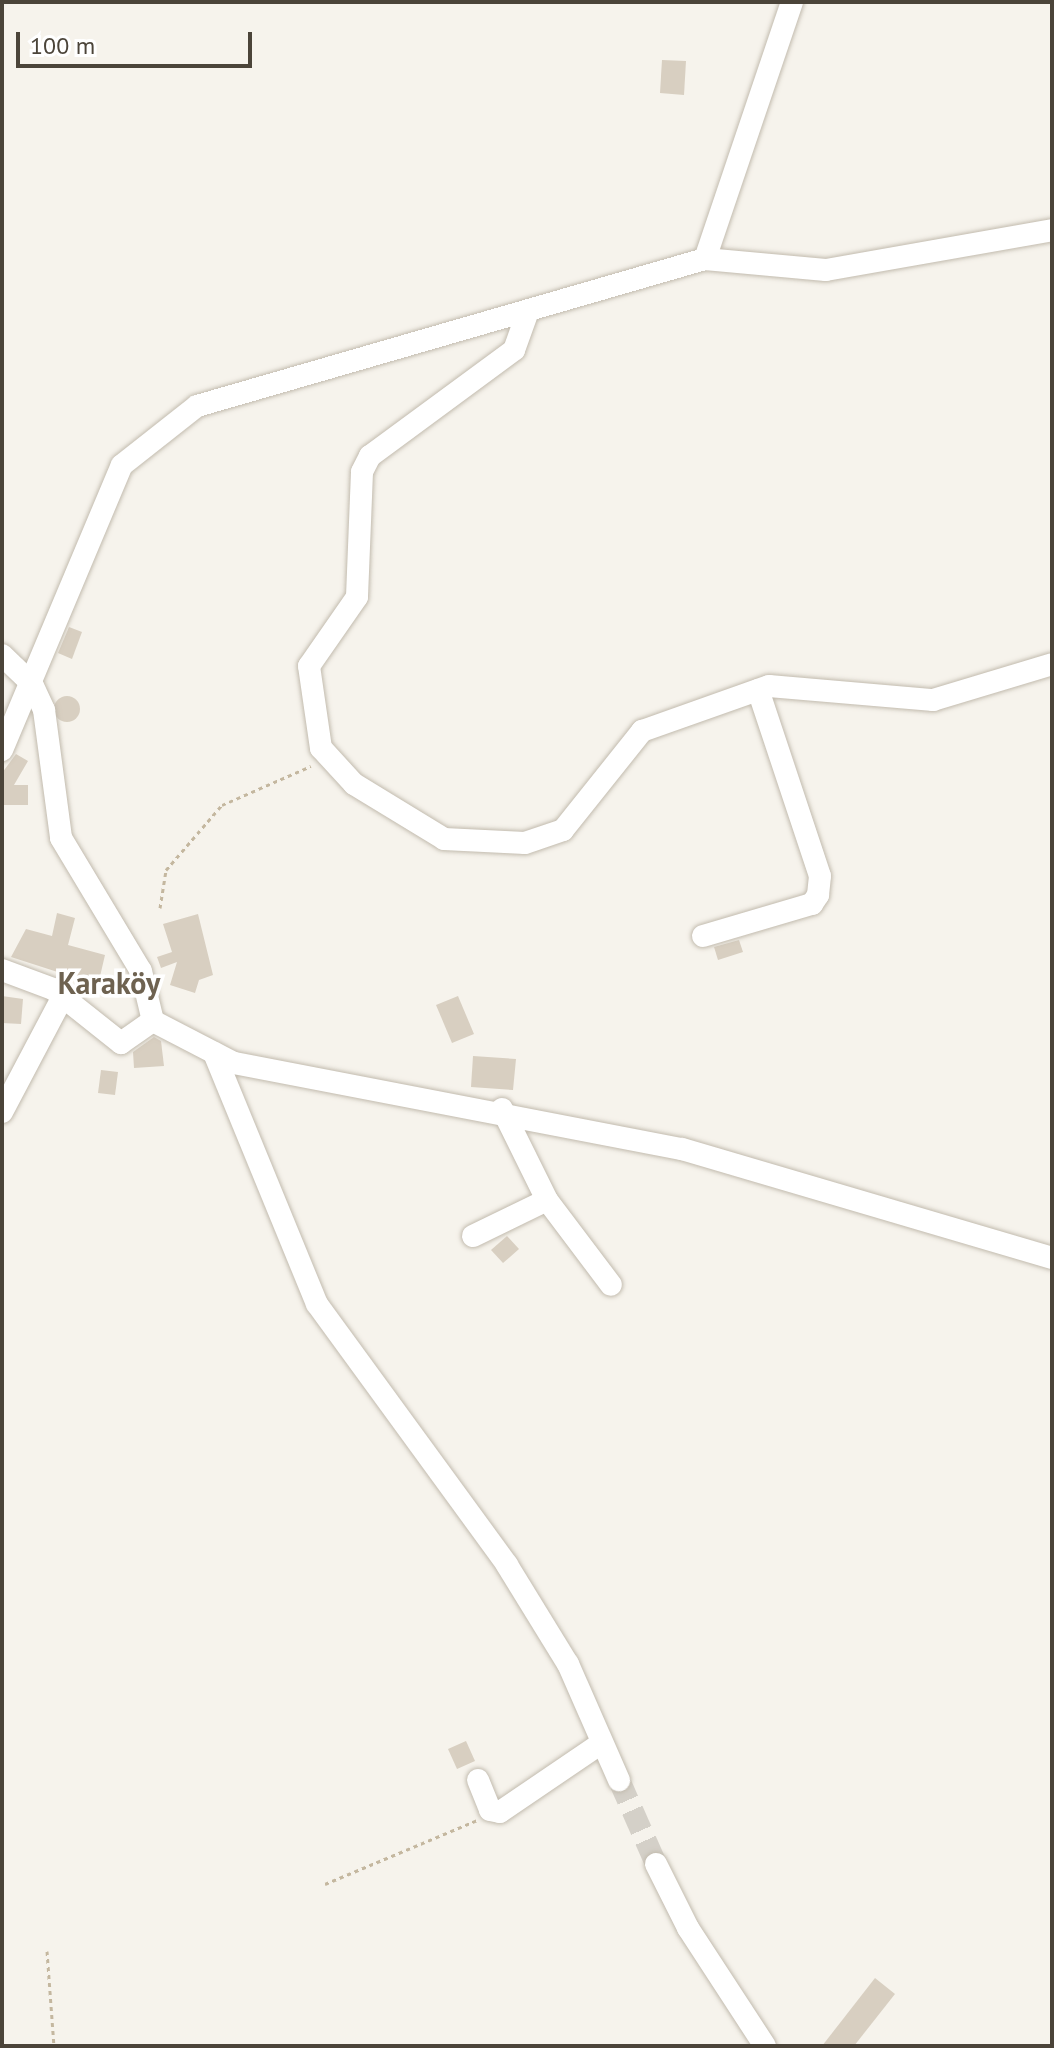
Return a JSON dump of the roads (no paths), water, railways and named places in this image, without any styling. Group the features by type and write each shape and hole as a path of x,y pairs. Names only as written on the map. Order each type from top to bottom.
{"street":[{"path":"705,259 792,2"},
{"path":"2,750 32,684 95,516 122,465 156,432 197,406 705,259 826,270 1052,230"},
{"path":"528,311 514,350 370,456 362,472 357,597 309,666 323,751 354,784 444,839 525,843 563,830 642,731 758,690 799,684 933,700 1052,664"},
{"path":"2,655 32,684 54,745 61,838 141,971 153,1021 214,1053 270,1071 502,1109 682,1149 1052,1258"},
{"path":"703,936 812,904 818,895 820,876 758,690"},
{"path":"2,970 62,998 121,1043 153,1021"},
{"path":"2,1112 62,998"},
{"path":"214,1053 317,1304 507,1565 568,1664 600,1744 619,1780"},
{"path":"502,1109 547,1200 611,1285"},
{"path":"473,1236 547,1200"},
{"path":"478,1780 495,1813 600,1744"},
{"path":"656,1864 688,1928 765,2046"}],"tunnel":[{"path":"619,1780 656,1864"}],"district":[{"name":"Karaköy","path":"109,983"}]}
